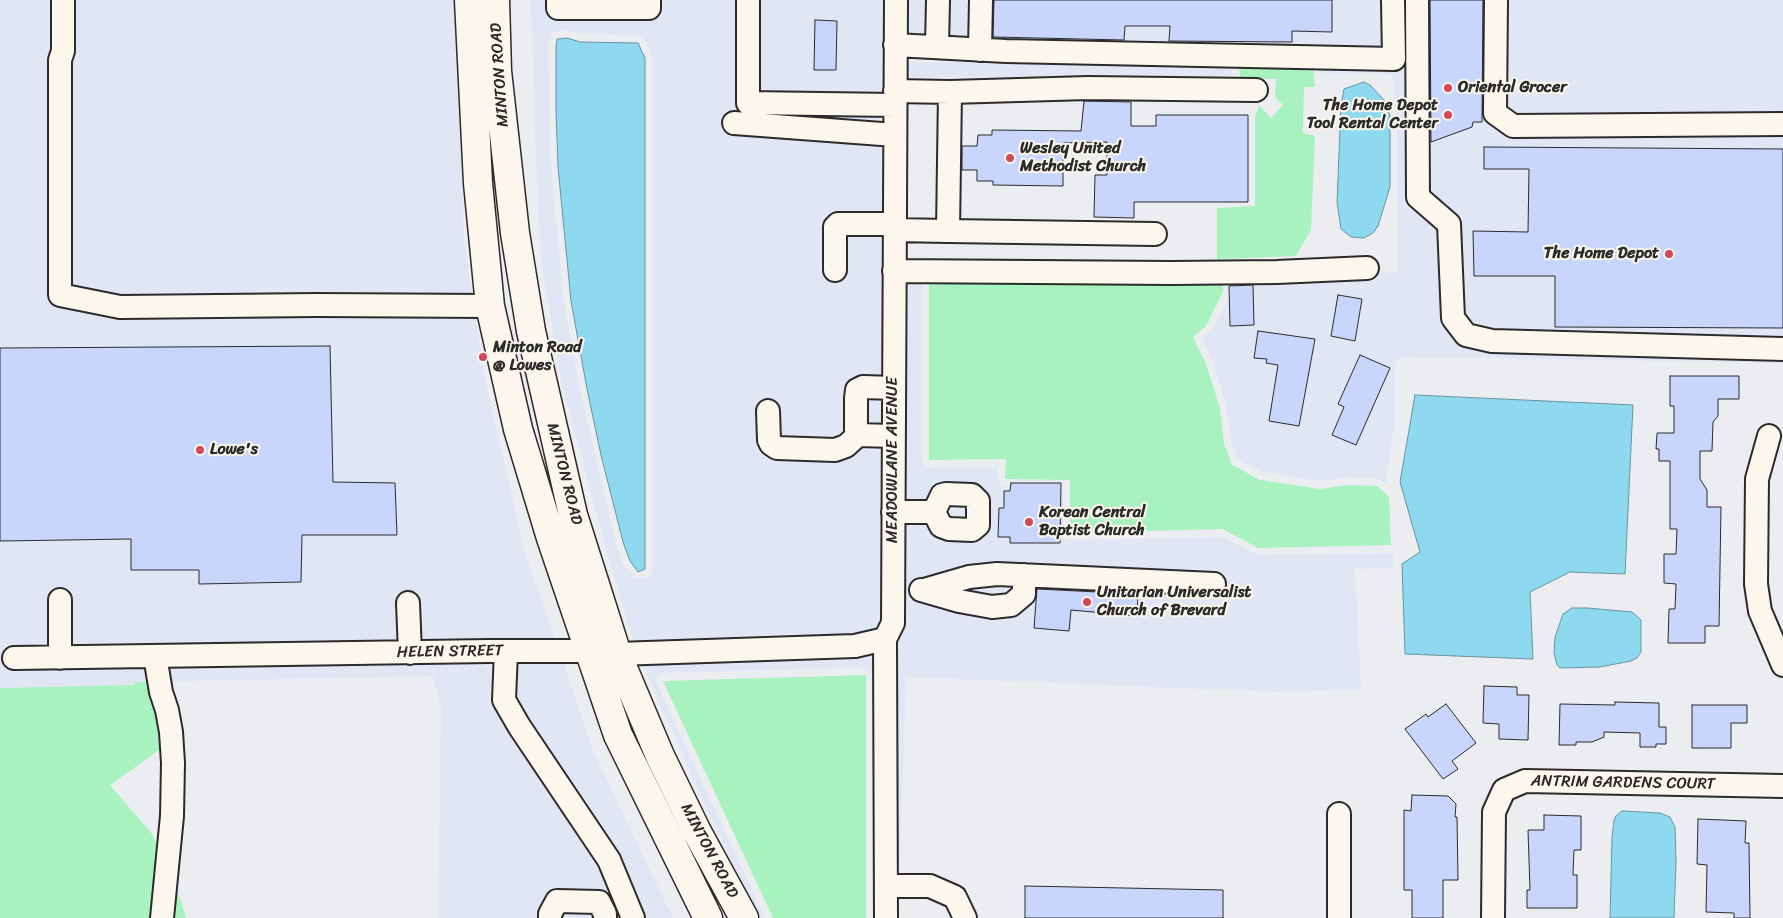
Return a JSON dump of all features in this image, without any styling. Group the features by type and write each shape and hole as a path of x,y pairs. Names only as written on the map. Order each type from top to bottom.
{"main road":[{"name":"MINTON ROAD","path":"469,0 478,183 490,306 518,429 551,538 618,735 708,918"},
{"name":"MINTON ROAD","path":"495,0 499,90 515,233 530,331 572,515 617,654 667,770 697,832 744,918"}],"street":[{"path":"63,0 63,51 60,60 60,295 120,307 490,306"},
{"path":"558,0 558,8 602,4 649,8 649,0"},
{"path":"748,0 748,103 895,98 950,92 1088,88 1256,90"},
{"name":"MEADOWLANE AVENUE","path":"886,918 885,639 893,623 896,0"},
{"path":"936,47 938,0"},
{"path":"980,50 981,0"},
{"path":"896,45 980,50 1394,59 1393,0"},
{"path":"1417,0 1418,198 1449,224 1452,318 1466,335 1492,342 1783,349"},
{"path":"1496,0 1495,113 1513,126 1783,124"},
{"path":"948,231 950,92"},
{"path":"734,124 895,135"},
{"path":"835,270 835,228 838,224 948,231 1155,234"},
{"path":"894,271 1229,273 1367,268"},
{"path":"858,435 856,430 857,390 864,387 894,388"},
{"path":"768,411 769,440 777,448 835,450 846,446 858,435 893,436"},
{"path":"1769,436 1757,479 1756,584 1760,611 1783,665"},
{"path":"893,512 934,512"},
{"path":"893,592 924,590 968,577 997,574 1214,584"},
{"path":"924,590 968,603 992,607 1011,605 1024,594 1024,575"},
{"path":"60,600 60,658"},
{"path":"408,603 410,653"},
{"name":"HELEN STREET","path":"14,658 506,651 589,651 617,654 855,646 885,639"},
{"path":"506,651 504,700 519,726 609,860 633,918"},
{"path":"155,656 161,692 171,732 173,763 172,816 162,918"},
{"name":"ANTRIM GARDENS COURT","path":"1493,918 1494,812 1504,790 1525,781 1783,786"},
{"path":"1339,814 1339,918"},
{"path":"886,886 930,886 955,897 965,918"},
{"path":"550,918 550,914 557,901 599,902 606,914 605,918"}],"shaded area":[{"path":"0,0 456,0 464,240 484,374 524,549 594,753 673,918 438,918 441,707 433,676 135,682 136,685 0,688"},
{"path":"531,0 899,0 905,62 1232,67 1232,76 904,77 904,264 1397,273 1397,117 1394,104 1393,75 1321,75 1321,69 1394,70 1402,0 1783,0 1783,363 1400,357 1395,365 1395,429 1392,434 1386,484 1377,478 1347,477 1320,481 1262,472 1238,459 1231,441 1226,406 1213,361 1202,339 1212,330 1230,295 1230,277 922,279 922,460 925,467 998,467 998,481 1002,486 1063,488 1063,533 1064,538 1068,540 1222,537 1258,555 1393,553 1393,568 1355,569 1361,690 1277,692 906,677 898,918 873,918 873,675 870,669 866,667 663,673 659,675 656,679 657,684 765,918 760,918 704,804 634,643 604,542 561,381 541,260","holes":["566,30 581,34 640,36 644,39 652,56 652,569 651,574 647,577 638,579 634,578 623,564 616,544 580,390 564,303 551,168 548,46 552,33"]},
{"path":"906,0 1396,0 1395,62 905,54"}],"green space":[{"path":"1239,65 1313,67 1315,87 1304,87 1303,133 1315,136 1311,230 1296,256 1217,259 1217,208 1255,206 1255,118 1259,105 1271,118 1283,105 1275,97 1276,79 1240,79"},
{"path":"929,279 1223,279 1223,292 1206,326 1193,337 1206,364 1220,408 1224,443 1232,465 1260,480 1320,489 1347,485 1377,486 1389,497 1391,545 1258,548 1223,529 1070,533 1070,480 1005,479 1006,459 929,460"},
{"path":"866,675 866,918 773,918 663,681"},
{"path":"166,681 183,733 110,785 152,834 180,898 186,918 0,918 0,688 135,685 135,682"}],"water":[{"path":"567,38 580,42 638,43 645,58 645,569 638,572 630,561 623,542 601,455 571,301 558,167 556,109 557,39"},
{"path":"1364,82 1370,85 1385,101 1390,116 1390,187 1378,226 1373,233 1364,238 1351,237 1341,229 1337,202 1341,105 1344,89"},
{"path":"1415,395 1633,405 1625,574 1570,572 1530,592 1533,659 1405,654 1402,564 1420,552 1400,482"},
{"path":"1572,608 1632,612 1641,620 1641,652 1637,658 1600,667 1560,668 1557,665 1554,653 1555,637 1563,614"},
{"path":"1622,811 1660,813 1670,817 1675,827 1674,918 1610,918 1614,820"}],"building":[{"path":"994,0 1332,0 1332,32 1292,31 1292,42 1169,41 1170,26 1125,26 1124,40 993,37"},
{"path":"1430,0 1483,0 1482,122 1473,122 1472,127 1431,142"},
{"path":"815,20 837,21 836,70 814,70"},
{"path":"1084,101 1131,102 1131,126 1156,126 1156,115 1248,115 1248,202 1134,202 1134,218 1094,217 1095,175 1107,175 1107,142 1063,143 1063,186 993,185 993,181 977,181 977,170 962,170 962,146 977,146 978,135 992,135 992,130 1081,131"},
{"name":"The Home Depot","path":"1484,147 1783,149 1783,328 1555,327 1555,276 1474,276 1473,231 1528,232 1529,169 1484,169"},
{"path":"1253,285 1254,325 1230,326 1229,286"},
{"path":"1338,295 1362,299 1355,341 1331,336"},
{"path":"1258,331 1315,339 1299,426 1269,421 1278,365 1266,363 1267,359 1254,358"},
{"path":"330,346 333,482 395,483 397,535 302,535 301,582 199,584 199,570 131,570 131,539 0,541 0,348"},
{"path":"1360,355 1390,368 1356,445 1332,435 1344,407 1338,404"},
{"path":"1670,376 1739,376 1739,399 1718,399 1718,416 1713,422 1712,451 1700,451 1700,479 1707,490 1707,507 1721,507 1719,626 1705,626 1705,643 1668,643 1669,609 1675,609 1676,584 1664,583 1664,554 1676,554 1677,529 1670,529 1670,461 1659,461 1659,449 1656,449 1657,433 1674,433 1674,406 1670,406"},
{"name":"Korean Central Baptist Church","path":"1011,483 1061,483 1060,543 1010,543 1010,537 998,537 999,508 1004,508 1004,491 1010,491"},
{"name":"Unitarian Universalist Church of Brevard","path":"1037,589 1138,594 1137,616 1071,610 1069,631 1034,628"},
{"path":"1484,686 1517,687 1517,695 1529,695 1528,740 1499,739 1499,724 1483,723"},
{"path":"1615,702 1659,703 1659,727 1666,727 1666,744 1656,744 1656,747 1640,747 1640,733 1604,732 1604,737 1592,742 1576,742 1576,745 1559,745 1560,704 1615,705"},
{"path":"1446,704 1476,743 1452,761 1458,769 1443,779 1405,729 1426,714 1428,717"},
{"path":"1692,705 1747,705 1747,723 1731,723 1731,748 1692,748"},
{"path":"1412,795 1448,796 1456,804 1458,880 1443,880 1443,918 1412,918 1412,890 1404,890 1404,810 1411,811"},
{"path":"1544,815 1581,816 1581,850 1574,850 1573,875 1577,875 1577,908 1527,908 1527,890 1530,890 1528,830 1544,830"},
{"path":"1698,819 1746,821 1745,843 1749,843 1750,918 1734,918 1734,913 1706,912 1707,865 1697,864"},
{"path":"1025,886 1223,890 1223,918 1025,918"}],"place":[{"name":"Oriental Grocer","path":"1448,88"},
{"name":"The Home Depot Tool Rental Center","path":"1448,115"},
{"name":"Wesley United Methodist Church","path":"1010,158"},
{"name":"The Home Depot","path":"1669,254"},
{"name":"Minton Road @ Lowes","path":"483,357"},
{"name":"Lowe's","path":"200,450"},
{"name":"Korean Central Baptist Church","path":"1029,522"},
{"name":"Unitarian Universalist Church of Brevard","path":"1087,602"}]}
